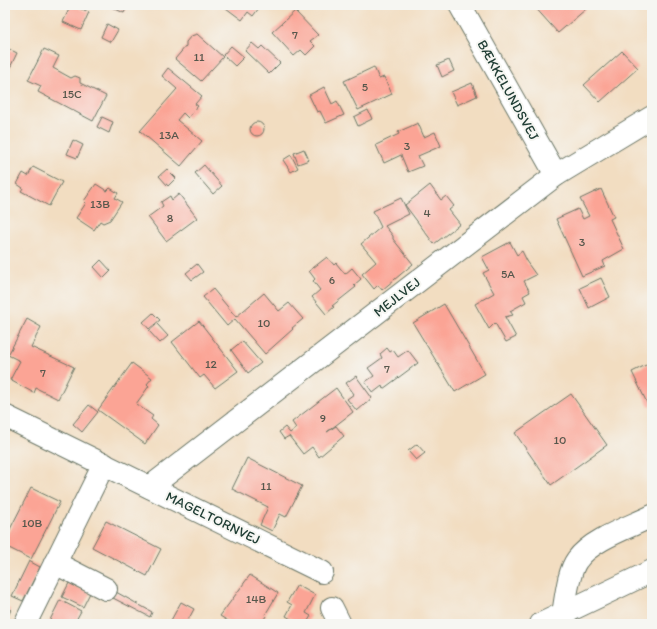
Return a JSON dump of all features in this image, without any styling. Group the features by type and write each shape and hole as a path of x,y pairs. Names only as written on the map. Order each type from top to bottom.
{"street":[{"name":"BÆKKELUNDSVEJ","path":"460,5 556,175"},
{"name":"MEJLVEJ","path":"150,487 556,175 652,117"},
{"name":"MAGELTORNVEJ","path":"5,416 322,572"},
{"path":"25,624 104,464"},
{"path":"563,614 569,583 577,560 599,542 652,516"},
{"path":"55,563 106,589"},
{"path":"541,624 652,571"}],"building":[{"path":"71,5 89,12 81,30 63,22"},
{"path":"107,5 128,5 124,13"},
{"path":"222,5 254,5 259,8 253,16 248,12 242,20"},
{"path":"533,5 583,5 586,9 558,33"},
{"path":"295,11 318,35 310,41 315,46 306,55 301,50 294,56 272,32"},
{"path":"107,24 118,30 111,42 101,37"},
{"path":"197,34 223,57 201,81 175,59 186,46 186,42 191,36"},
{"path":"252,43 259,49 262,46 280,63 269,74 245,51"},
{"path":"231,46 244,57 235,66 223,55"},
{"path":"5,47 17,53 5,78"},
{"path":"44,49 59,56 53,68 71,78 75,76 80,78 80,83 106,96 93,121 38,92 41,86 28,80"},
{"path":"622,51 638,68 600,102 584,85"},
{"path":"449,60 454,71 442,77 437,65"},
{"path":"374,67 379,79 384,77 392,94 358,110 344,81"},
{"path":"168,68 202,96 195,104 198,106 188,118 183,113 177,120 202,141 181,166 140,131 177,89 162,76"},
{"path":"472,83 477,96 457,105 451,92"},
{"path":"324,87 332,104 337,101 344,115 326,123 320,111 317,112 309,95"},
{"path":"368,110 372,119 358,126 354,117"},
{"path":"102,117 113,122 109,133 97,127"},
{"path":"257,122 262,124 264,129 262,134 257,136 252,134 250,129 252,124"},
{"path":"418,123 424,137 435,132 441,146 418,156 423,166 408,172 401,155 384,163 376,145 399,134 398,132"},
{"path":"73,140 83,145 77,158 67,154"},
{"path":"304,149 309,160 298,164 294,153"},
{"path":"291,155 298,168 291,172 283,160"},
{"path":"204,165 222,186 213,194 195,173"},
{"path":"33,167 62,182 49,206 21,191 23,188 17,184 23,173 28,176"},
{"path":"167,169 176,178 168,186 159,176"},
{"path":"96,184 107,191 110,188 118,193 115,198 122,202 110,220 103,223 100,221 94,230 76,218 86,203 84,201"},
{"path":"430,185 441,200 446,196 454,206 449,210 460,224 434,244 405,205"},
{"path":"601,189 614,217 610,219 624,249 603,261 605,266 582,276 556,219 578,209 583,219 589,216 580,199"},
{"path":"179,194 197,218 166,241 148,217 163,206 161,202 170,196 172,200"},
{"path":"401,198 409,214 385,226 393,236 393,239 413,264 382,290 378,285 374,289 362,274 376,262 361,244 381,227 373,211"},
{"path":"510,242 517,255 522,251 526,261 536,275 524,281 530,292 523,296 526,302 510,311 513,315 505,317 516,337 506,342 495,323 489,329 475,304 494,293 483,273 489,270 482,257"},
{"path":"327,257 334,265 336,263 345,274 352,268 361,279 354,285 356,287 332,306 334,307 326,314 312,297 320,290 313,281 315,279 309,271"},
{"path":"101,260 111,271 104,278 94,267"},
{"path":"197,264 203,272 192,280 186,273"},
{"path":"601,278 610,297 589,308 580,288"},
{"path":"213,289 236,317 264,293 279,311 289,303 303,319 265,354 235,319 227,326 203,297"},
{"path":"444,304 485,374 455,392 413,323"},
{"path":"153,313 160,320 149,329 143,322"},
{"path":"27,319 41,327 31,347 74,367 58,399 36,388 34,393 10,380 20,361 8,355"},
{"path":"199,321 238,371 215,388 204,375 200,378 172,342"},
{"path":"157,324 168,336 160,343 149,331"},
{"path":"242,341 261,363 248,373 231,350"},
{"path":"387,348 390,352 393,350 398,357 408,350 418,363 383,389 382,386 373,393 365,382 374,376 368,368 382,358 380,354"},
{"path":"652,362 652,406 649,407 632,372"},
{"path":"132,363 152,378 147,384 149,386 136,404 153,416 151,419 158,425 145,444 98,410"},
{"path":"356,376 372,398 357,411 347,399 354,394 346,383"},
{"path":"336,388 353,412 327,432 336,426 344,436 319,457 312,447 303,454 289,436 284,439 279,432 285,427 290,433 296,428 292,422"},
{"path":"571,394 607,445 551,485 515,433"},
{"path":"89,405 98,412 82,432 73,424"},
{"path":"417,444 425,453 416,460 408,451"},
{"path":"247,458 302,486 286,517 280,514 272,531 260,525 268,507 232,489"},
{"path":"31,488 60,502 31,559 5,546 5,539"},
{"path":"106,521 161,549 147,576 92,547"},
{"path":"29,561 40,567 23,601 12,596"},
{"path":"250,575 278,593 261,624 251,622 249,624 233,624 220,616"},
{"path":"69,583 90,593 83,607 62,597"},
{"path":"297,585 315,595 306,613 311,616 306,624 294,624 296,622 286,616 292,605 287,602"},
{"path":"116,592 152,612 150,617 113,598"},
{"path":"60,600 81,611 74,624 48,624"},
{"path":"181,602 194,609 186,624 169,624"},
{"path":"5,607 11,610 5,621"}]}
